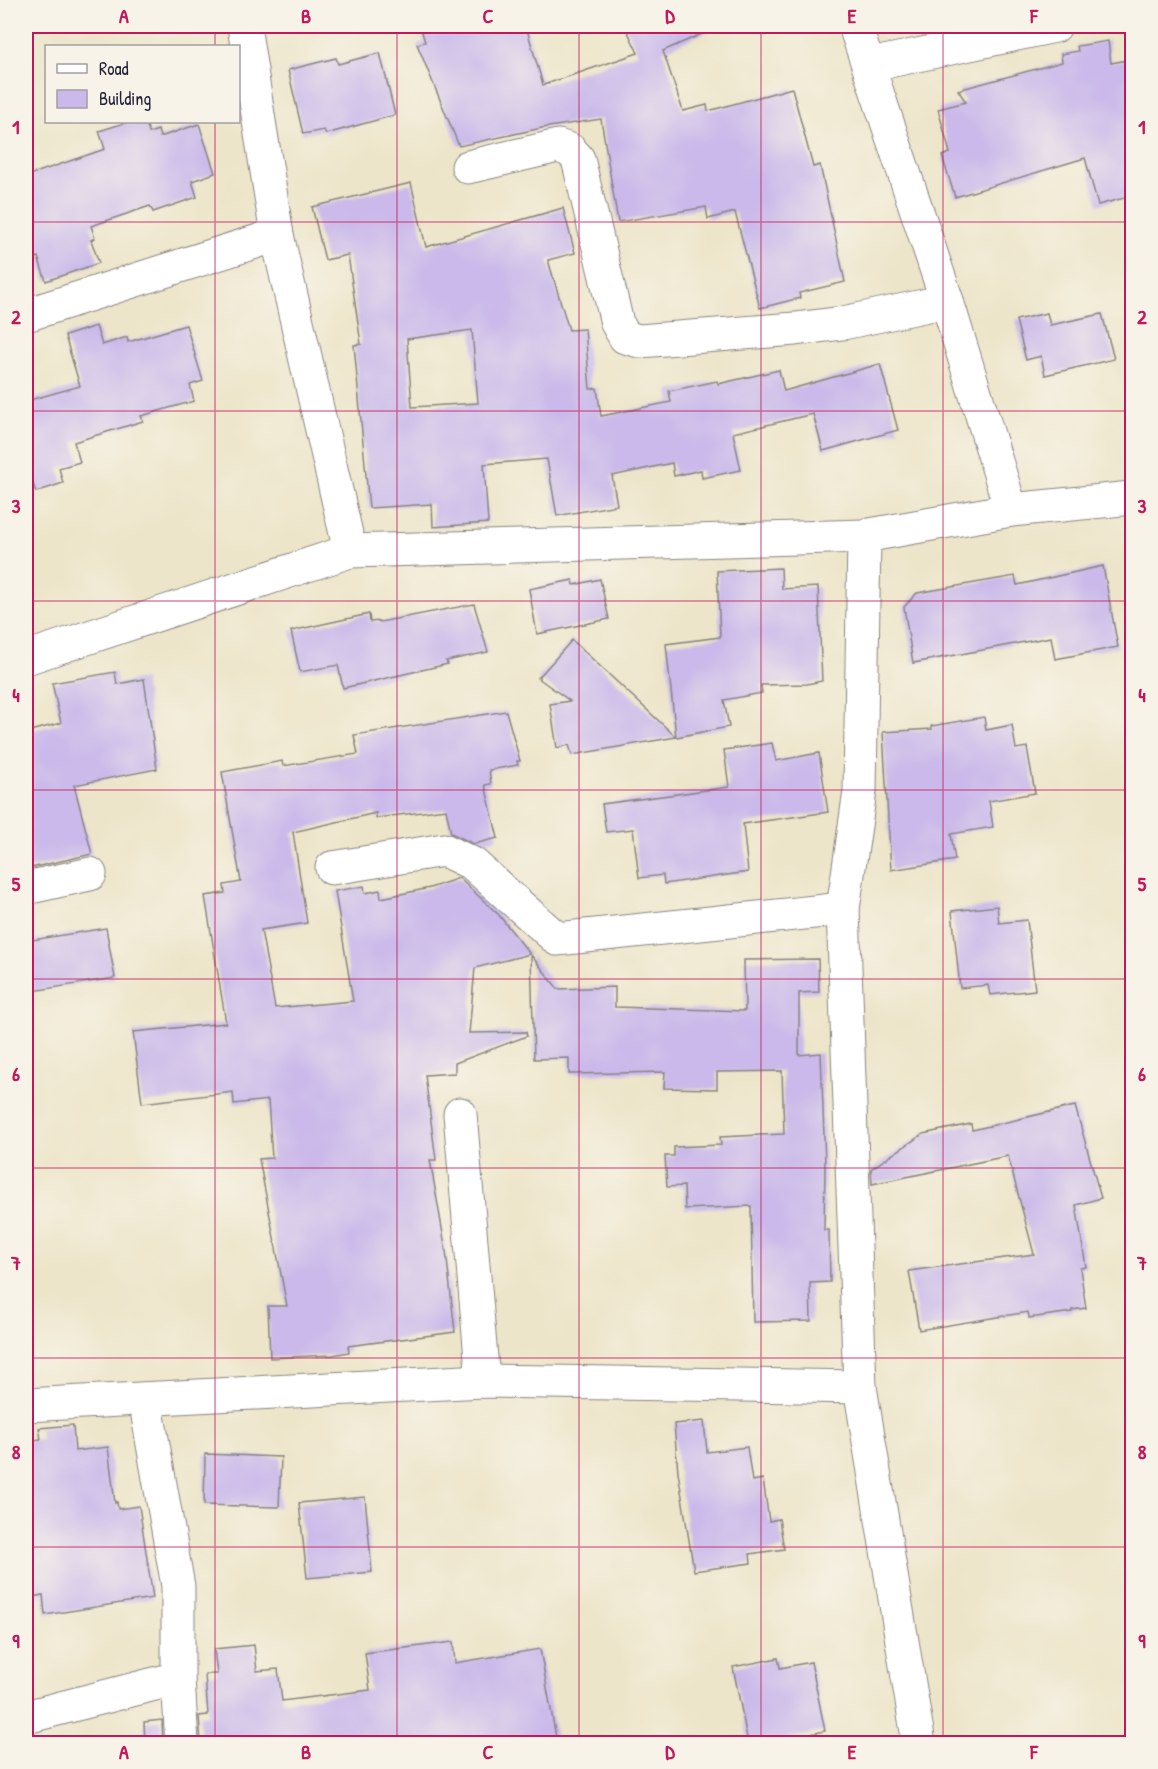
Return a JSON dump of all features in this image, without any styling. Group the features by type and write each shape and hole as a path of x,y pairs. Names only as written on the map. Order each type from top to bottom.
{"street":[{"path":"244,26 277,236 350,551"},
{"path":"855,26 870,65 947,301 1011,510"},
{"path":"870,65 1055,26"},
{"path":"468,167 558,146 570,150 578,159 617,323 625,337 639,341 843,323 947,301"},
{"path":"26,315 277,236"},
{"path":"26,658 350,551 864,536 1011,510 1132,498"},
{"path":"864,536 860,791 843,909 860,1387 919,1743"},
{"path":"332,868 444,850 473,864 557,939 843,909"},
{"path":"26,888 90,874"},
{"path":"460,1114 483,1381"},
{"path":"26,1405 483,1381 860,1387"},
{"path":"145,1399 178,1586 178,1678 182,1743"},
{"path":"26,1717 178,1678"}],"building":[{"path":"420,26 526,26 543,85 638,53 625,26 720,26 663,51 683,111 707,105 708,111 792,88 813,167 820,165 845,282 799,293 800,298 760,308 735,212 708,219 706,207 618,222 601,119 542,128 459,146 417,44 425,42"},
{"path":"1108,41 1111,63 1132,59 1132,196 1098,205 1085,158 955,197 942,156 950,153 938,109 966,102 958,90 1062,62 1061,54 1078,51 1077,46"},
{"path":"380,53 395,115 326,134 324,130 303,134 288,70 336,58 338,64"},
{"path":"125,123 146,123 149,133 158,130 160,137 199,124 215,173 192,181 197,197 153,212 150,206 91,226 95,238 91,240 99,263 46,281 38,257 32,259 26,240 26,176 105,149 99,131"},
{"path":"411,183 426,247 563,208 575,253 548,260 569,330 585,329 590,389 597,388 601,416 671,402 669,391 717,381 718,384 779,370 784,391 880,364 898,430 823,451 813,414 733,433 741,470 702,478 701,470 674,476 672,463 612,476 617,505 557,516 547,459 484,464 488,523 433,527 432,504 369,508 354,345 361,344 348,255 325,260 312,207","holes":["472,330 478,403 412,407 407,339"]},
{"path":"1047,313 1050,325 1102,314 1114,359 1045,375 1041,356 1026,360 1016,320"},
{"path":"186,325 203,381 190,385 194,401 141,416 143,421 74,442 80,462 59,468 63,483 36,492 26,465 26,401 80,386 65,336 96,326 102,345 127,337 128,342"},
{"path":"1103,566 1118,647 1055,659 1051,637 913,663 904,607 917,593 1015,576 1017,585"},
{"path":"781,568 782,589 818,587 822,681 807,684 761,685 762,693 724,700 729,727 676,737 666,644 720,637 717,571"},
{"path":"600,579 609,619 537,634 529,589 573,580 574,585"},
{"path":"474,604 488,652 446,661 448,664 343,688 338,665 300,672 291,631 369,614 370,622 380,622"},
{"path":"572,640 676,737 572,755 569,745 557,748 550,704 570,701 538,678"},
{"path":"115,672 117,684 144,679 157,769 74,785 92,854 26,869 26,732 61,723 52,683"},
{"path":"506,711 520,761 517,761 518,765 489,770 491,784 485,785 498,838 474,844 451,833 446,809 376,818 376,813 293,832 307,923 261,930 275,1008 353,1001 335,891 364,886 365,893 380,890 381,898 430,888 459,878 498,914 530,954 475,968 469,1033 526,1032 527,1036 455,1063 455,1073 425,1075 436,1160 430,1160 446,1251 455,1332 348,1346 349,1352 333,1355 270,1358 268,1306 287,1306 259,1159 272,1158 268,1100 234,1104 233,1092 142,1103 133,1032 226,1023 205,896 225,893 224,885 241,882 222,772 282,761 283,766 358,754 354,735"},
{"path":"984,717 986,730 1012,725 1016,749 1027,747 1035,793 989,801 993,827 951,834 955,860 891,870 883,732 932,729 931,726"},
{"path":"772,743 776,761 819,753 828,812 743,824 748,872 664,884 663,875 639,878 633,829 606,832 602,804 729,787 724,750"},
{"path":"997,906 999,923 1027,920 1035,990 990,995 988,985 960,988 952,911"},
{"path":"106,928 115,978 33,991 26,941"},
{"path":"531,955 558,989 615,987 615,1007 745,1011 744,960 818,959 819,992 799,993 799,1055 821,1053 825,1165 824,1230 829,1230 830,1282 810,1283 811,1321 753,1322 751,1206 685,1209 684,1186 667,1187 665,1156 674,1156 674,1147 721,1145 720,1137 784,1134 782,1071 717,1072 717,1089 664,1088 665,1072 569,1074 569,1058 534,1059"},
{"path":"1075,1106 1101,1198 1076,1205 1086,1267 1080,1268 1086,1308 1029,1318 1028,1312 919,1330 909,1271 1034,1254 1008,1156 872,1184 871,1169 923,1134 971,1124 972,1130"},
{"path":"704,1421 707,1452 747,1447 752,1481 763,1479 769,1521 779,1519 784,1549 750,1554 751,1563 694,1571 678,1472 674,1424"},
{"path":"73,1425 75,1451 108,1447 115,1503 117,1502 118,1509 139,1506 153,1598 45,1615 43,1595 26,1598 26,1441 41,1439 39,1428"},
{"path":"205,1454 281,1457 279,1507 204,1505"},
{"path":"365,1497 372,1572 307,1578 299,1503"},
{"path":"453,1642 455,1663 540,1649 557,1743 201,1743 199,1716 208,1715 205,1674 217,1674 214,1649 254,1645 257,1671 278,1669 282,1701 370,1690 365,1653"},
{"path":"778,1658 780,1668 811,1662 825,1731 766,1743 748,1743 733,1667"},
{"path":"162,1720 163,1743 145,1743 144,1722"}]}
